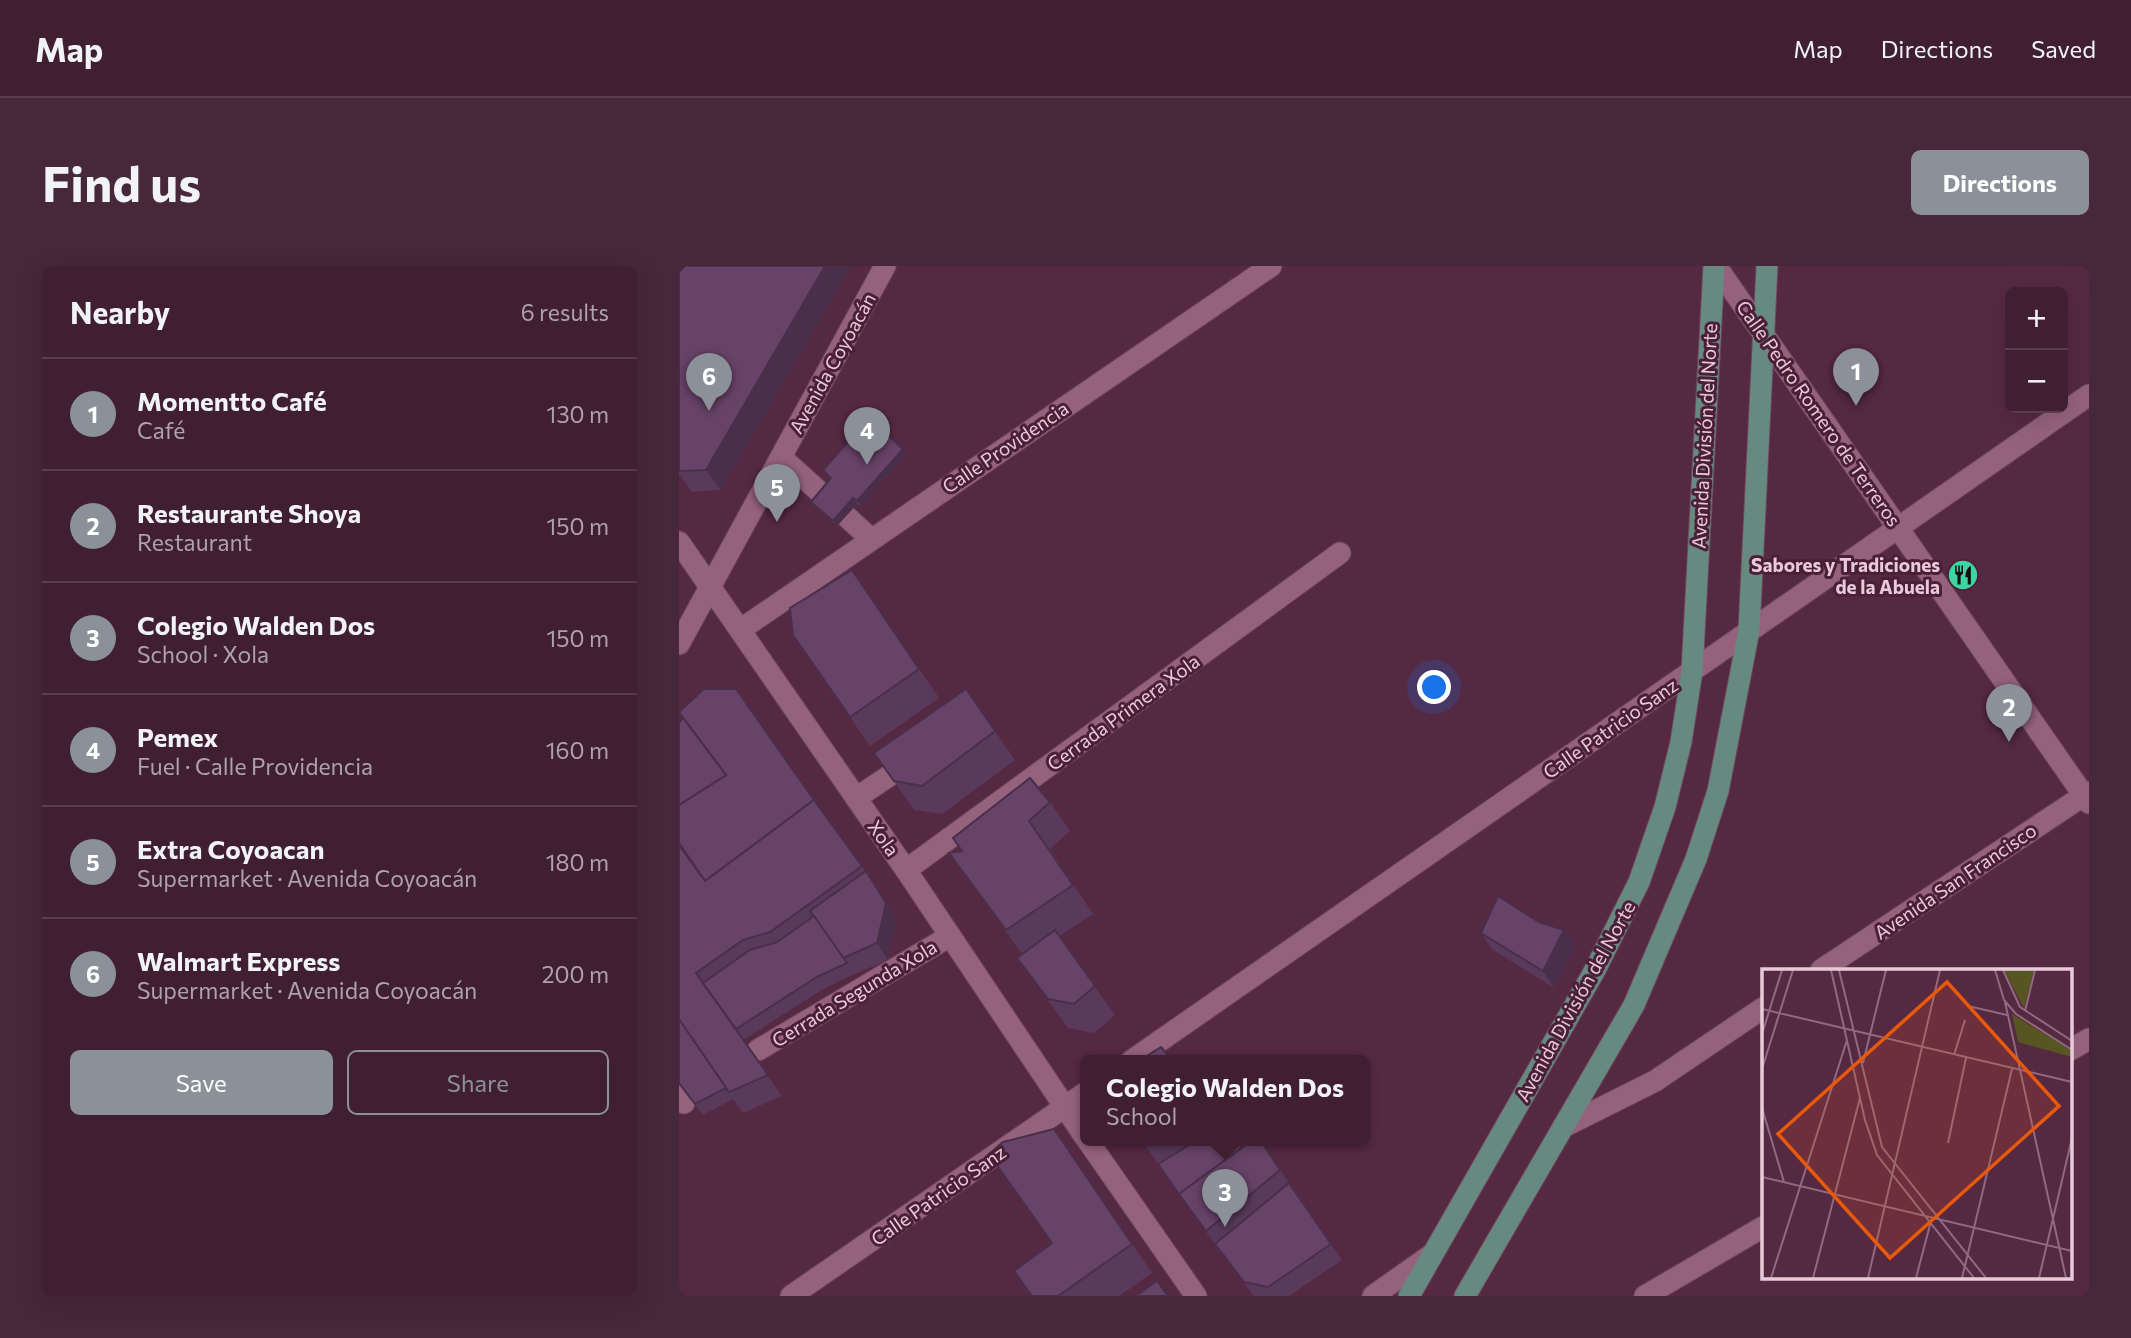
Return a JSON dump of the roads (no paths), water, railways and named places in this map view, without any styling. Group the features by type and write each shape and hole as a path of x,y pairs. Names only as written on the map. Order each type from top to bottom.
{"main road":[{"name":"Avenida División del Norte","path":"1409,1296 1595,970 1639,882 1665,807 1681,742 1692,671 1715,266"},
{"path":"1465,1296 1634,1004 1696,859 1718,792 1749,630 1767,266"}],"street":[{"name":"Avenida Coyoacán","path":"679,644 885,266"},
{"name":"Calle Providencia","path":"740,629 1271,266"},
{"name":"Calle Pedro Romero de Terreros","path":"1715,266 2087,797"},
{"name":"Calle Patricio Sanz","path":"1140,1055 2089,395"},
{"path":"781,457 824,496"},
{"path":"847,517 871,539"},
{"name":"Xola","path":"679,542 906,870 1080,1130"},
{"name":"Cerrada Primera Xola","path":"906,870 1341,554"},
{"path":"856,798 934,746"},
{"name":"Avenida San Francisco","path":"1824,969 2087,797"},
{"name":"Cerrada Segunda Xola","path":"758,1050 950,936"},
{"path":"1563,1128 1655,1081 1762,1009"},
{"path":"2071,1049 2089,1039"},
{"name":"Calle Patricio Sanz","path":"792,1296 1080,1096"},
{"name":"Xola","path":"1091,1146 1196,1296"},
{"path":"1645,1296 1762,1228"},
{"path":"1373,1296 1431,1255"}],"place":[{"name":"Momentto Café","path":"1856,406"},
{"name":"Walmart Express","path":"709,411"},
{"name":"Pemex","path":"867,465"},
{"name":"Extra Coyoacan","path":"777,522"},
{"name":"Sabores y Tradiciones de la Abuela","path":"1963,575"},
{"name":"Restaurante Shoya","path":"2009,742"},
{"name":"Colegio Walden Dos","path":"1225,1227"}]}
